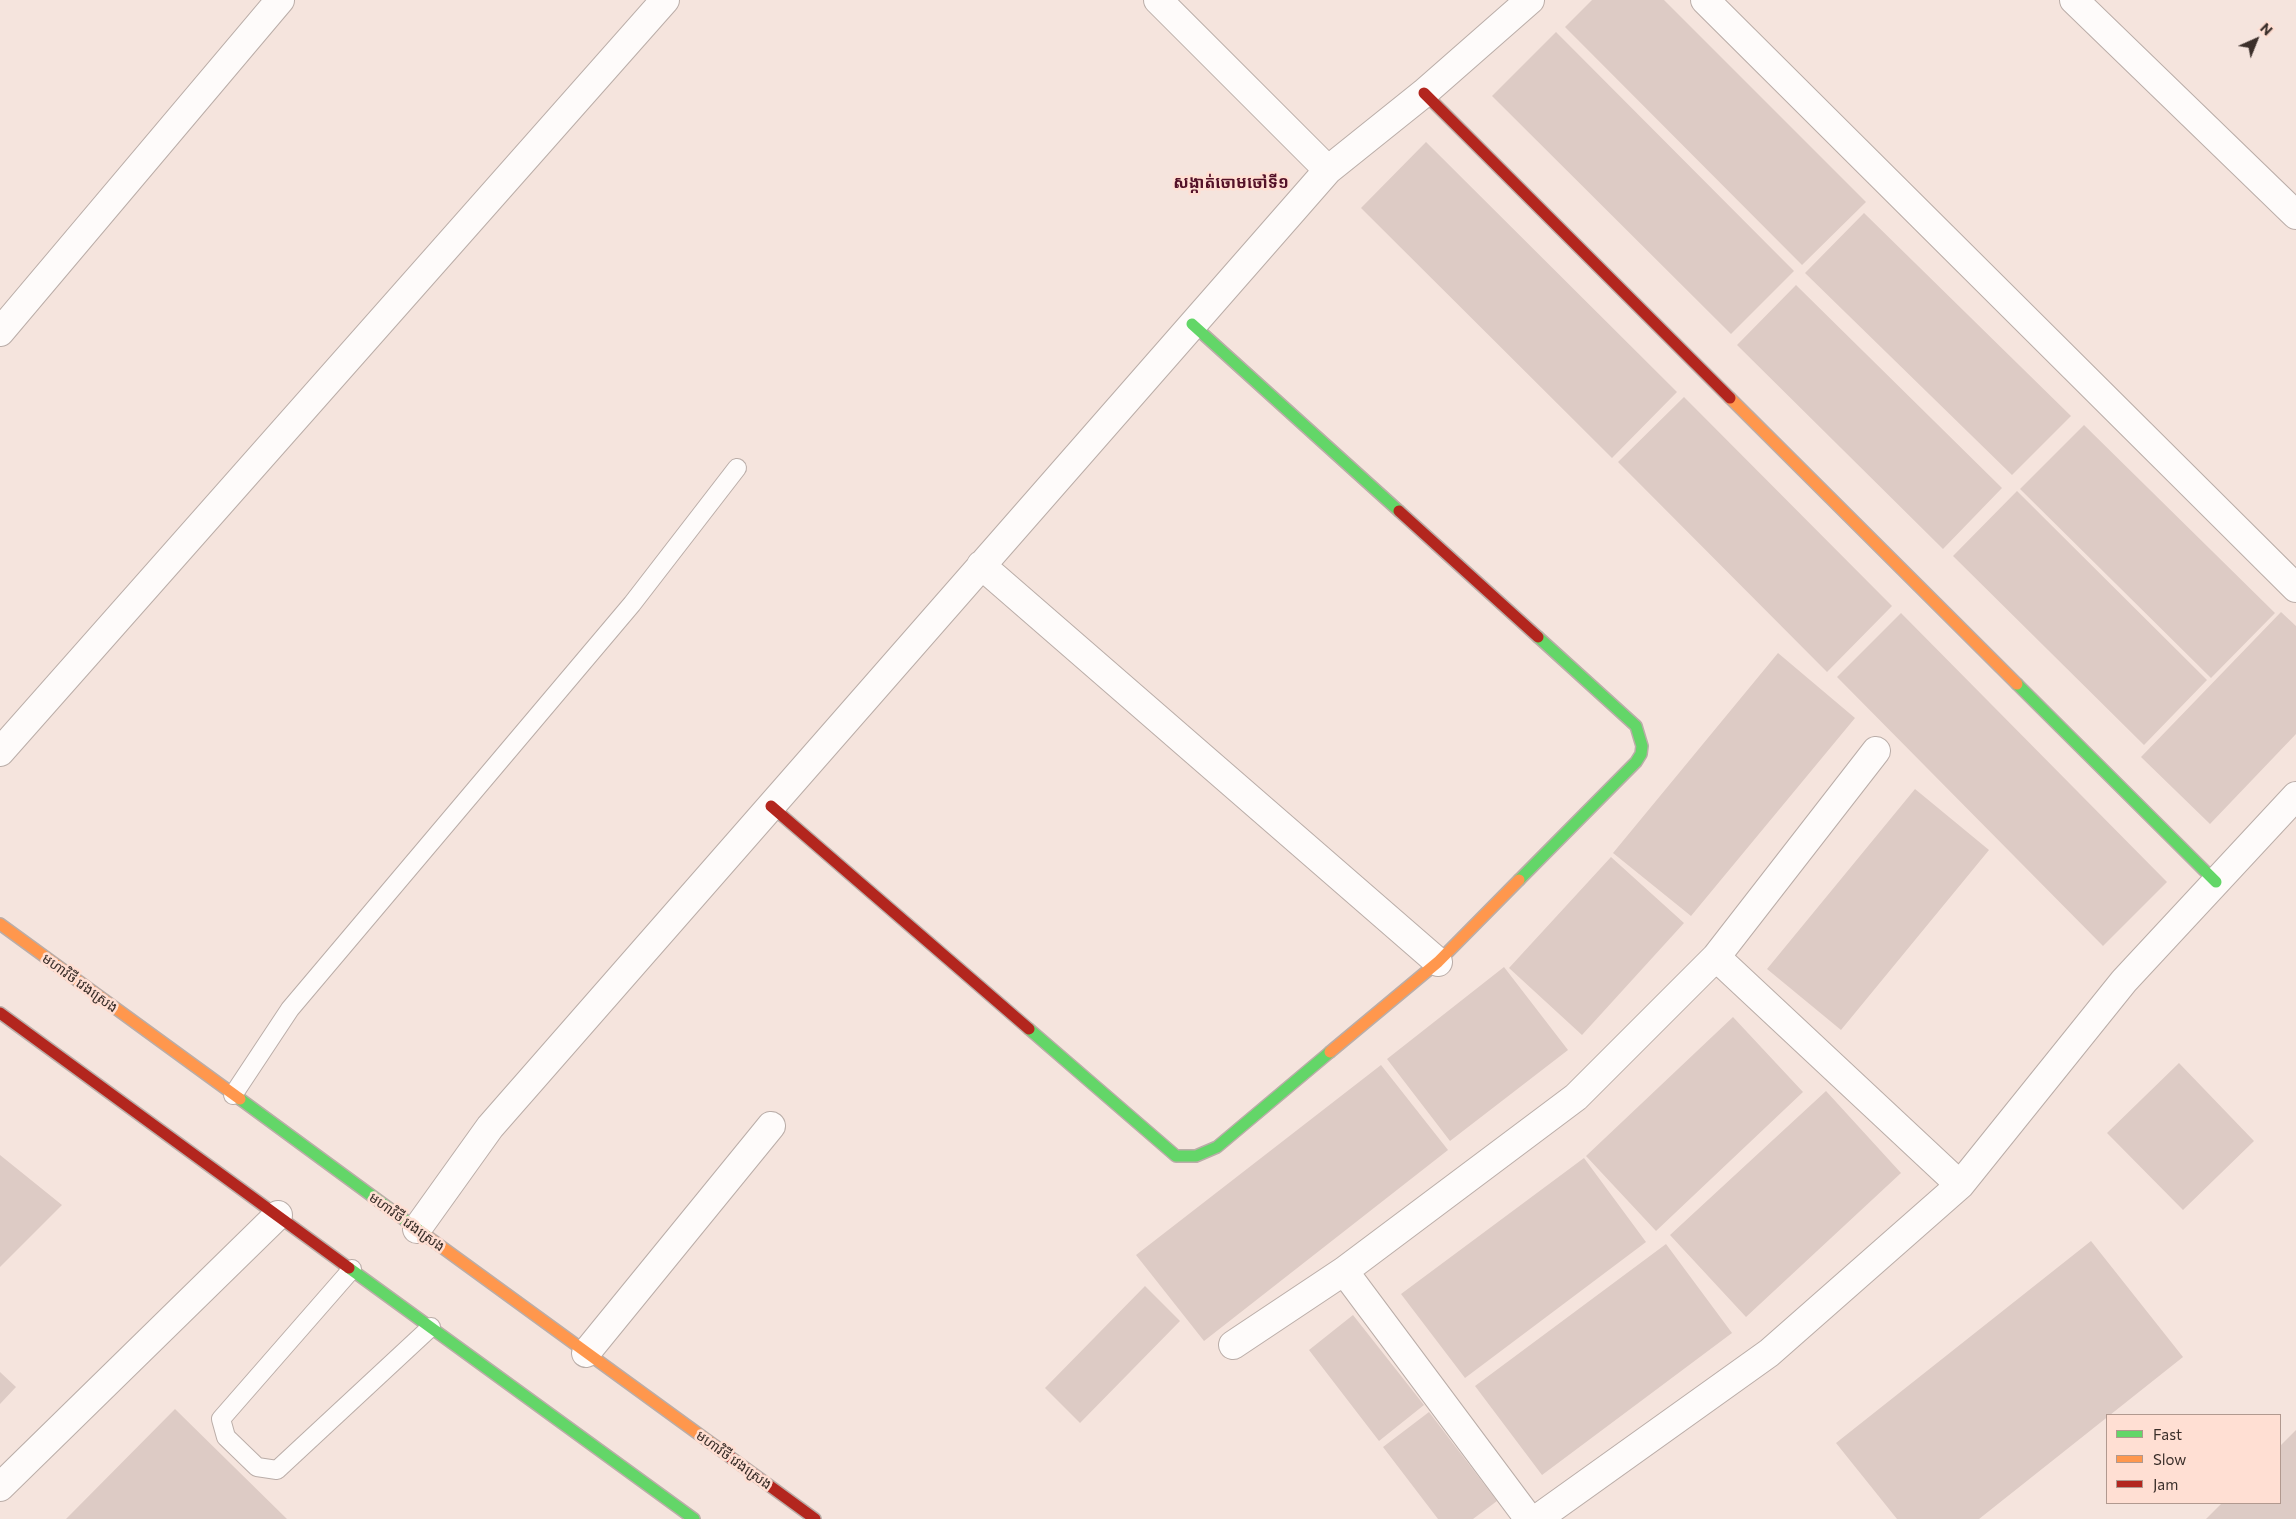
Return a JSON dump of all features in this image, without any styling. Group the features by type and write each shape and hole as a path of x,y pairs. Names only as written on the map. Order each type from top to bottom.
{"street":[{"path":"0,332 280,0"},
{"path":"0,752 665,0"},
{"path":"1158,0 1328,170"},
{"path":"417,1230 490,1127 1328,170 1424,93 1530,0"},
{"path":"1705,0 2296,588"},
{"path":"2074,0 2296,215"},
{"path":"1424,93 2216,882"},
{"path":"771,806 1176,1156 1196,1156 1217,1148 1438,962 1636,762 1641,754 1642,746 1636,726 1192,324"},
{"path":"981,565 1438,962"},
{"path":"1233,1345 1344,1271 1576,1097 1716,956 1876,751"},
{"path":"1537,1519 1769,1353 1960,1185 2124,981 2296,796"},
{"name":"មហាវិថី វេងស្រេង","path":"0,924 814,1519"},
{"path":"1716,956 1960,1185"},
{"path":"0,1013 694,1519"},
{"path":"586,1352 771,1126"},
{"path":"0,1487 278,1215"},
{"path":"1344,1271 1530,1519"}],"lane":[{"path":"234,1095 290,1009 632,604 736,468"},
{"path":"352,1269 221,1419 226,1437 257,1467 277,1470 431,1326"}],"building":[{"path":"1592,0 1664,0 1866,202 1802,265 1565,27"},
{"path":"1556,32 1794,271 1731,334 1492,96"},
{"path":"1426,142 1677,392 1612,458 1361,208"},
{"path":"1864,213 2071,416 2012,475 1805,273"},
{"path":"1796,285 2002,488 1943,549 1737,345"},
{"path":"1684,397 1892,606 1827,672 1618,462"},
{"path":"2084,425 2275,613 2211,678 2020,489"},
{"path":"2017,491 2207,680 2144,745 1953,556"},
{"path":"2281,612 2296,626 2296,734 2210,824 2141,757"},
{"path":"1901,613 2167,882 2103,946 1837,677"},
{"path":"1778,653 1855,718 1691,916 1613,853"},
{"path":"1915,789 1989,850 1841,1030 1767,969"},
{"path":"1611,857 1684,923 1582,1035 1509,968"},
{"path":"1504,967 1568,1050 1450,1141 1387,1059"},
{"path":"1733,1017 1803,1092 1656,1231 1586,1156"},
{"path":"2179,1063 2254,1141 2183,1210 2107,1133"},
{"path":"1381,1065 1448,1150 1204,1341 1136,1255"},
{"path":"1826,1091 1901,1173 1746,1317 1670,1235"},
{"path":"0,1155 62,1205 0,1267"},
{"path":"1584,1158 1646,1242 1465,1378 1401,1294"},
{"path":"2091,1241 2183,1357 2111,1414 2106,1414 2106,1418 1979,1519 1897,1519 1836,1443"},
{"path":"1666,1244 1732,1333 1542,1475 1475,1386"},
{"path":"1145,1286 1180,1321 1080,1423 1045,1388"},
{"path":"1353,1315 1424,1405 1379,1441 1309,1350"},
{"path":"0,1372 16,1387 0,1404"},
{"path":"175,1409 287,1519 66,1519"},
{"path":"1429,1412 1497,1501 1473,1519 1438,1519 1383,1447"},
{"path":"2296,1430 2296,1519 2206,1519 2221,1504 2281,1504 2281,1445"}],"traffic: fast":[{"path":"1192,324 1399,511"},
{"path":"1519,880 1636,762 1641,754 1642,746 1636,726 1538,637"},
{"path":"2017,684 2216,882"},
{"path":"1029,1029 1176,1156 1196,1156 1217,1147 1330,1052"},
{"path":"240,1099 428,1237"},
{"path":"349,1268 694,1519"}],"traffic: slow":[{"path":"1730,398 2017,684"},
{"path":"1330,1052 1438,962 1519,880"},
{"path":"0,924 240,1099"},
{"path":"428,1237 715,1446"}],"traffic: jam":[{"path":"1424,93 1730,398"},
{"path":"1399,511 1538,637"},
{"path":"771,806 1029,1029"},
{"path":"0,1013 349,1268"},
{"path":"715,1446 815,1519"}],"district":[{"name":"សង្កាត់ចោមចៅទី១","path":"1231,183"}]}
